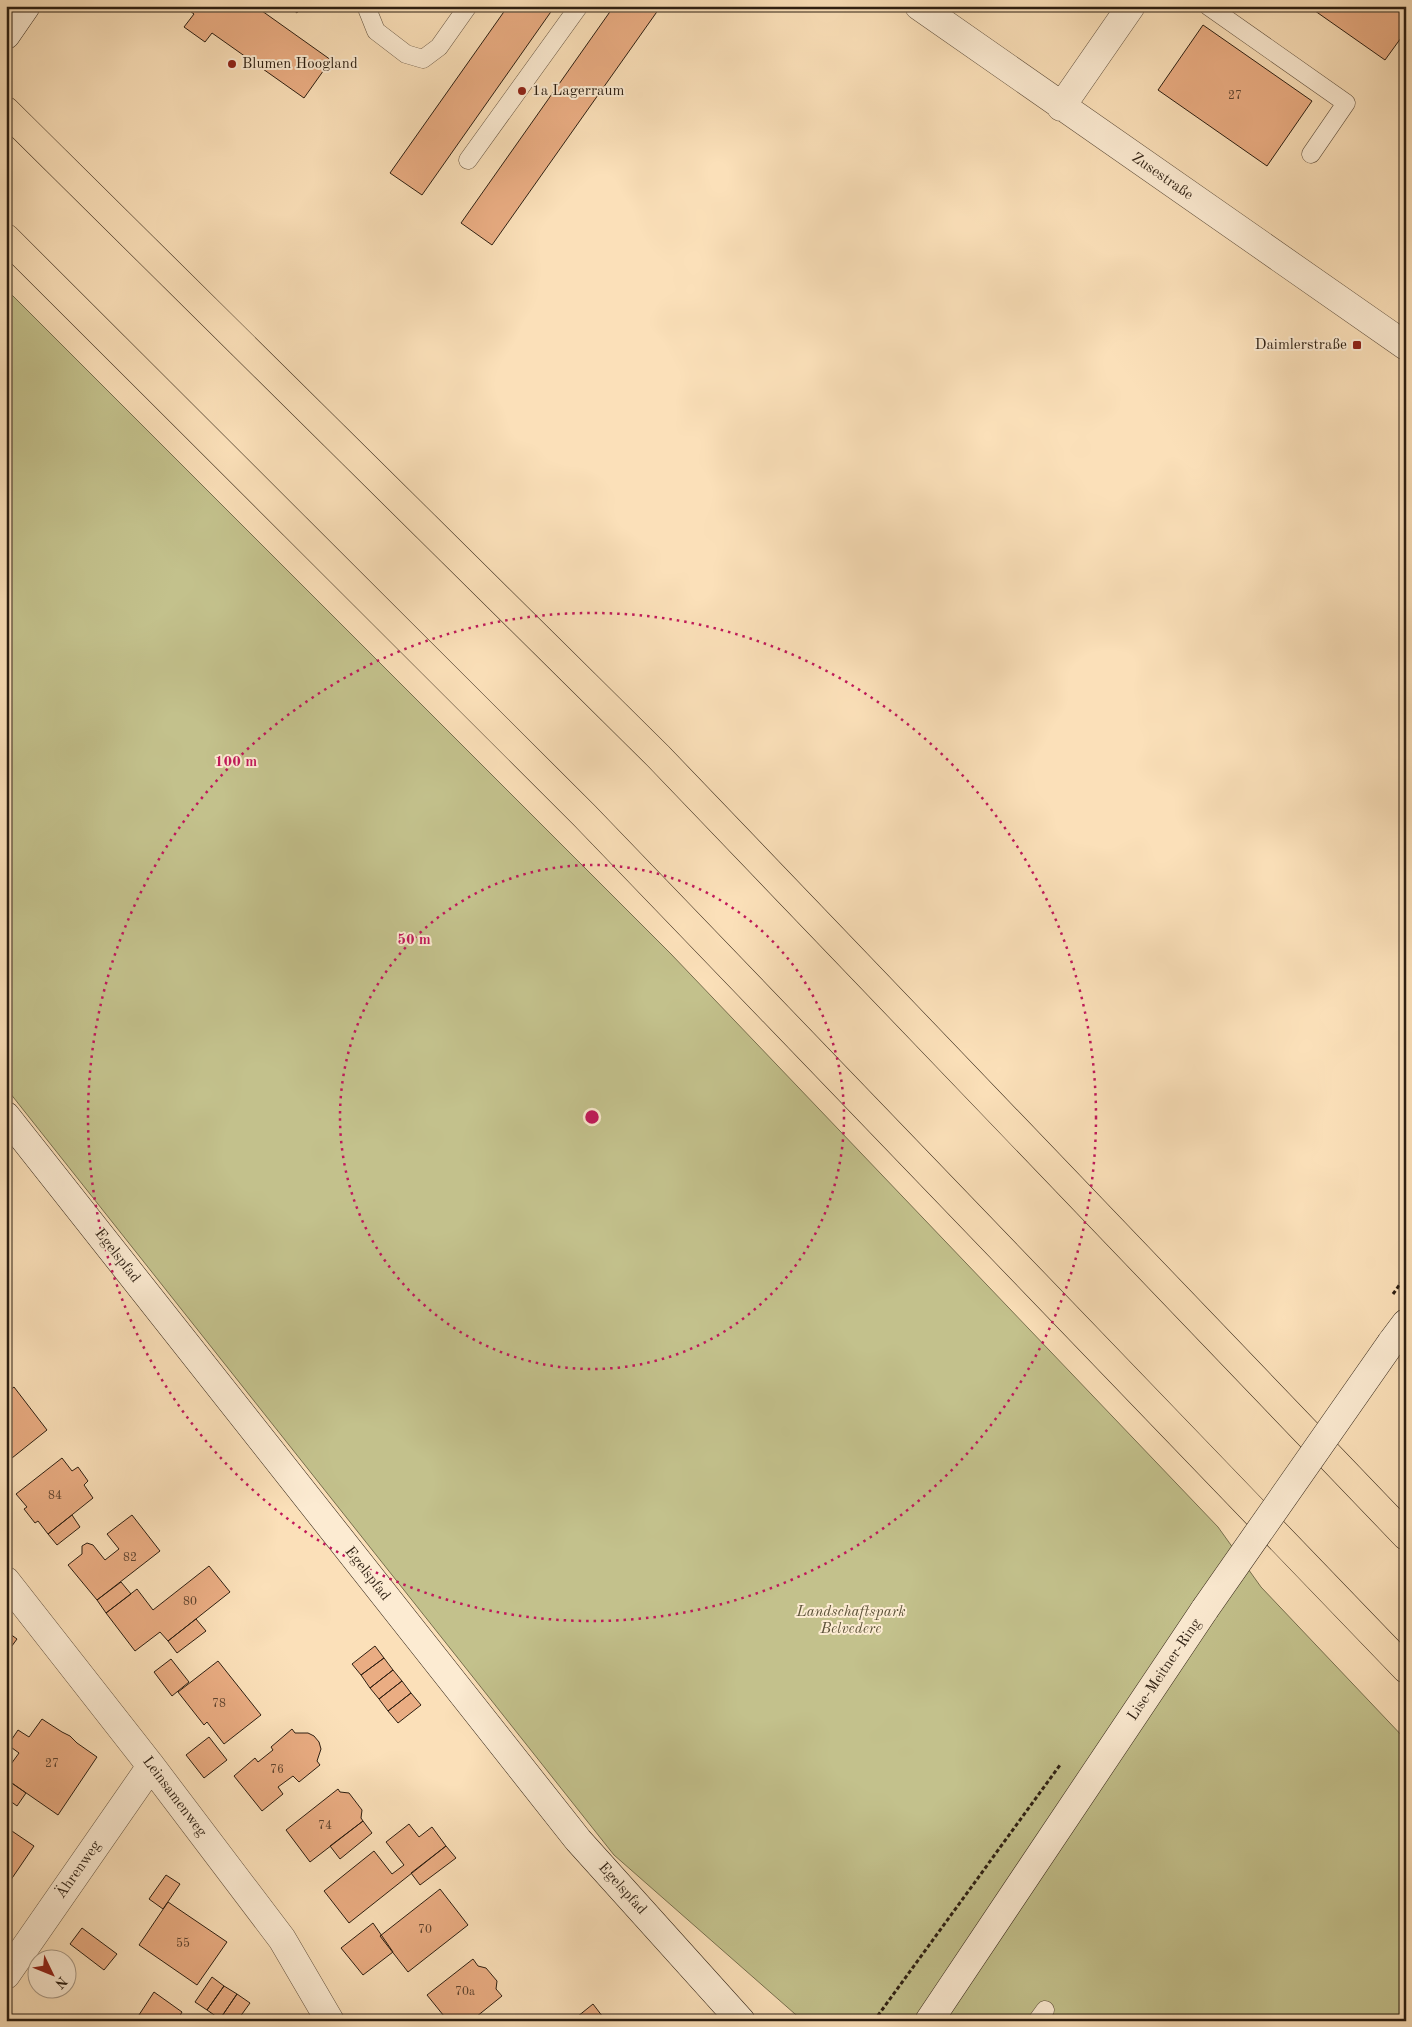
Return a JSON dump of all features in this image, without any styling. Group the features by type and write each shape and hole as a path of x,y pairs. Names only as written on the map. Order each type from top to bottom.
{"highway":[{"path":"6,111 658,756 1406,1536"},
{"path":"6,238 584,815 1406,1669"}],"street":[{"name":"Zusestraße","path":"919,6 1406,346"},
{"path":"1062,107 1131,6"},
{"name":"Egelspfad","path":"6,1116 578,1840 741,2021"},
{"name":"Lise-Meitner-Ring","path":"928,2021 1205,1610 1399,1333"},
{"name":"Leinsamenweg","path":"6,1581 151,1766 282,1938 330,2021"},
{"name":"Ährenweg","path":"6,1975 151,1766"}],"lane":[{"path":"366,6 376,31 406,54 423,59 439,47 468,6"},
{"path":"468,160 579,6"},
{"path":"1208,6 1346,103 1311,154"}],"path":[{"path":"874,2021 1060,1764"}],"green space":[{"name":"Landschaftspark Belvedere","path":"6,289 671,954 1218,1527 1261,1587 1406,1740 1406,2021 803,2021 614,1855 6,1088"}],"building":[{"path":"166,6 177,6 173,11"},
{"path":"183,6 255,6 331,60 304,98 212,33 205,42 184,27 194,14"},
{"path":"288,6 301,6 297,13"},
{"path":"508,6 555,6 422,195 390,173"},
{"path":"614,6 661,6 492,245 461,223"},
{"path":"1308,6 1406,6 1406,31 1385,60"},
{"path":"1203,25 1312,101 1267,166 1158,90"},
{"path":"14,1387 47,1430 7,1462 6,1393"},
{"path":"62,1458 72,1471 78,1467 88,1481 84,1485 93,1498 48,1534 38,1521 35,1523 24,1509 27,1507 16,1494"},
{"path":"72,1515 80,1527 57,1545 48,1534"},
{"path":"132,1515 160,1551 97,1600 68,1565 82,1554 82,1546 87,1543 93,1545 105,1560 119,1549 107,1534"},
{"path":"209,1566 230,1592 168,1641 160,1632 135,1651 106,1613 137,1589 153,1610"},
{"path":"121,1582 131,1594 106,1613 97,1600"},
{"path":"196,1619 206,1631 177,1653 168,1641"},
{"path":"6,1631 17,1639 6,1654"},
{"path":"375,1646 384,1658 361,1675 352,1664"},
{"path":"384,1658 393,1670 370,1688 361,1675"},
{"path":"171,1659 189,1682 172,1696 154,1672"},
{"path":"218,1661 261,1715 224,1744 207,1722 204,1725 178,1692"},
{"path":"393,1670 402,1681 379,1699 370,1688"},
{"path":"402,1681 411,1693 388,1711 379,1699"},
{"path":"411,1693 421,1705 398,1723 388,1711"},
{"path":"42,1719 70,1736 97,1757 58,1815 6,1779 6,1771 19,1753 8,1745 18,1730 29,1737"},
{"path":"292,1729 295,1733 308,1733 319,1742 321,1749 317,1761 320,1765 299,1782 293,1776 278,1787 283,1794 262,1811 234,1776 255,1758 258,1762 273,1750 271,1747"},
{"path":"209,1737 227,1760 204,1778 186,1755"},
{"path":"6,1779 26,1793 17,1806 6,1798"},
{"path":"338,1789 340,1792 349,1793 362,1810 361,1818 363,1821 310,1862 286,1830"},
{"path":"363,1821 372,1833 340,1859 330,1846"},
{"path":"409,1824 419,1837 432,1827 446,1846 349,1923 324,1891 374,1851 392,1874 404,1865 386,1842"},
{"path":"6,1827 34,1846 6,1887"},
{"path":"446,1846 456,1858 420,1885 411,1873"},
{"path":"166,1875 180,1884 163,1909 149,1899"},
{"path":"440,1889 468,1925 408,1972 380,1936"},
{"path":"168,1902 227,1942 197,1985 139,1945"},
{"path":"373,1923 393,1952 363,1975 341,1948"},
{"path":"82,1928 117,1954 104,1970 70,1944"},
{"path":"473,1959 478,1966 486,1968 497,1981 496,1989 502,1996 471,2021 448,2021 427,1995"},
{"path":"212,1977 224,1986 207,2010 195,2002"},
{"path":"224,1986 237,1994 220,2019 207,2010"},
{"path":"154,1992 182,2012 177,2021 135,2021"},
{"path":"237,1994 250,2003 237,2021 222,2021 220,2019"},
{"path":"593,2004 606,2021 572,2021"}],"place":[{"name":"Blumen Hoogland","path":"232,64"},
{"name":"1a Lagerraum","path":"522,91"},
{"name":"Daimlerstraße","path":"1357,345"}]}
